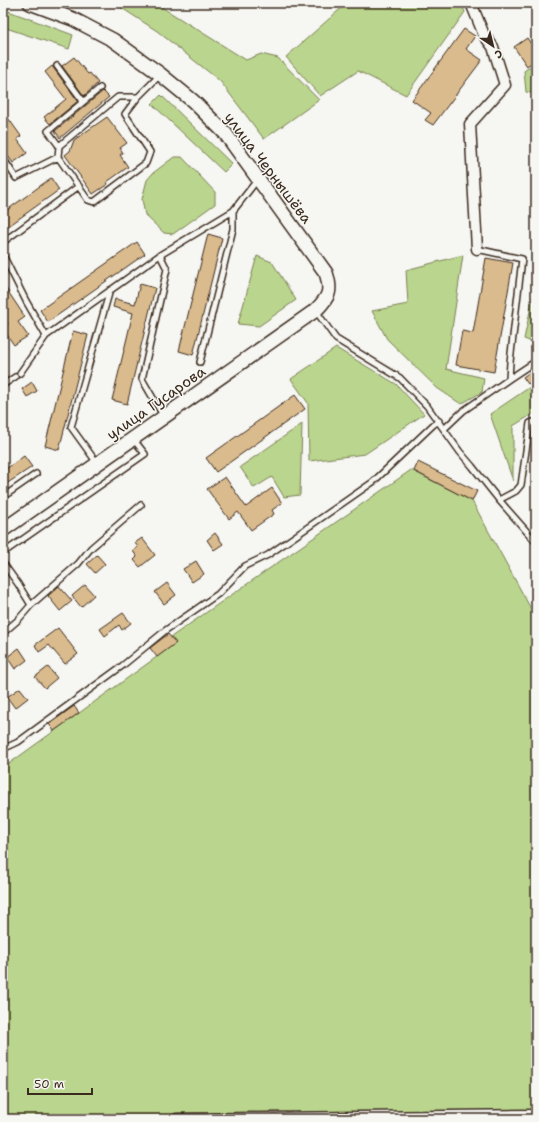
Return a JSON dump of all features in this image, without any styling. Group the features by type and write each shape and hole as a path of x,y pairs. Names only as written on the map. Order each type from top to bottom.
{"street":[{"name":"улица Чернышёва","path":"30,3 73,19 113,40 160,74 193,101 225,133 326,273 330,283 330,291 326,300"},
{"path":"471,3 484,35 493,47 505,85 470,124 477,249"},
{"name":"улица Гусарова","path":"3,530 316,310 326,300"},
{"path":"178,1119 536,1115"}],"lane":[{"path":"57,66 83,101"},
{"path":"100,88 48,131 58,146 58,157 88,200 94,202 146,163 150,152 125,114 138,97 160,74"},
{"path":"58,146 118,96 138,97"},
{"path":"3,158 16,178 58,157"},
{"path":"20,373 46,336 160,255 233,211 259,179"},
{"path":"3,242 79,186"},
{"path":"200,362 233,229 233,211"},
{"path":"477,249 522,259 509,379"},
{"path":"3,255 26,301 46,336"},
{"path":"160,255 167,269 142,379 164,418"},
{"path":"97,464 71,427 110,290"},
{"path":"316,310 336,339 400,378 427,406 460,452 498,500 536,542"},
{"path":"444,429 463,411 536,361"},
{"path":"3,385 15,377"},
{"path":"498,500 516,491 521,485 530,423 536,421"},
{"path":"3,749 18,742 122,666 166,630 218,594 245,566 268,555 373,482 433,425 439,422"},
{"path":"3,553 145,454 133,439"},
{"path":"3,497 36,474"},
{"path":"3,633 18,620 30,605 78,564 92,548 141,505"},
{"path":"3,563 18,584 30,605"}],"green space":[{"path":"114,3 155,3 246,60 261,54 278,58 319,100 264,139 220,81 157,31"},
{"path":"347,3 461,3 465,12 406,95 358,71 320,96 286,57"},
{"path":"3,9 73,35 69,49 3,27"},
{"path":"536,62 536,94 526,92 524,71"},
{"path":"161,95 232,164 224,172 152,104"},
{"path":"174,157 182,157 215,192 215,204 173,234 164,233 145,215 142,199 147,180 153,173"},
{"path":"463,255 446,369 484,378 482,392 461,404 437,388 387,339 372,311 408,304 406,270"},
{"path":"257,256 272,262 296,300 259,326 238,324"},
{"path":"536,283 536,342 535,343 524,339"},
{"path":"336,348 396,384 424,414 365,454 309,461 308,403 291,379"},
{"path":"536,383 536,412 513,426 513,481 490,414"},
{"path":"302,424 300,495 284,497 272,477 254,488 240,467"},
{"path":"411,470 472,501 536,618 536,1119 3,1119 3,768 176,643 171,637"}],"building":[{"path":"464,29 475,36 466,49 482,60 433,125 425,120 431,113 412,100"},
{"path":"527,38 536,51 536,60 527,66 514,47"},
{"path":"74,57 88,74 90,73 98,83 84,96 62,66"},
{"path":"52,66 78,101 50,124 44,117 66,99 45,72"},
{"path":"103,91 109,97 60,138 55,131"},
{"path":"3,111 21,136 17,139 27,153 13,163 3,149"},
{"path":"107,117 127,143 120,148 123,153 120,155 128,167 107,182 108,184 93,194 65,155 70,151 74,140"},
{"path":"51,178 59,190 3,230 3,213"},
{"path":"208,234 222,238 193,355 179,351"},
{"path":"137,242 145,254 48,322 40,310"},
{"path":"486,258 513,263 494,372 456,365 462,331 473,333"},
{"path":"3,284 25,317 18,322 28,336 14,345 3,329 3,327 8,324 3,316"},
{"path":"140,284 155,288 127,404 112,400 133,313 113,307 115,299 135,304"},
{"path":"73,331 88,335 59,450 45,446"},
{"path":"536,368 536,378 528,384 523,377"},
{"path":"32,382 37,391 27,397 22,389"},
{"path":"295,395 305,409 216,472 206,458"},
{"path":"24,456 32,467 3,486 3,471"},
{"path":"418,462 477,491 472,501 414,471"},
{"path":"225,477 246,507 272,488 282,503 272,510 274,514 251,530 238,512 229,519 207,489"},
{"path":"215,533 223,544 214,550 207,540"},
{"path":"142,538 155,555 140,567 134,560 137,557 133,551 138,547 135,543"},
{"path":"97,555 105,564 95,573 87,564"},
{"path":"196,561 204,574 192,582 183,569"},
{"path":"167,583 176,595 164,604 155,592"},
{"path":"85,585 94,595 81,607 72,596"},
{"path":"59,586 72,601 60,611 48,596"},
{"path":"123,613 131,623 122,630 119,625 105,636 100,629"},
{"path":"58,628 78,654 65,664 49,645 39,652 35,645"},
{"path":"168,634 176,643 157,657 150,648"},
{"path":"19,648 27,660 15,669 7,657"},
{"path":"48,667 57,678 45,688 35,677"},
{"path":"20,688 28,698 15,708 7,697"},
{"path":"74,706 79,713 54,731 49,724"}]}
